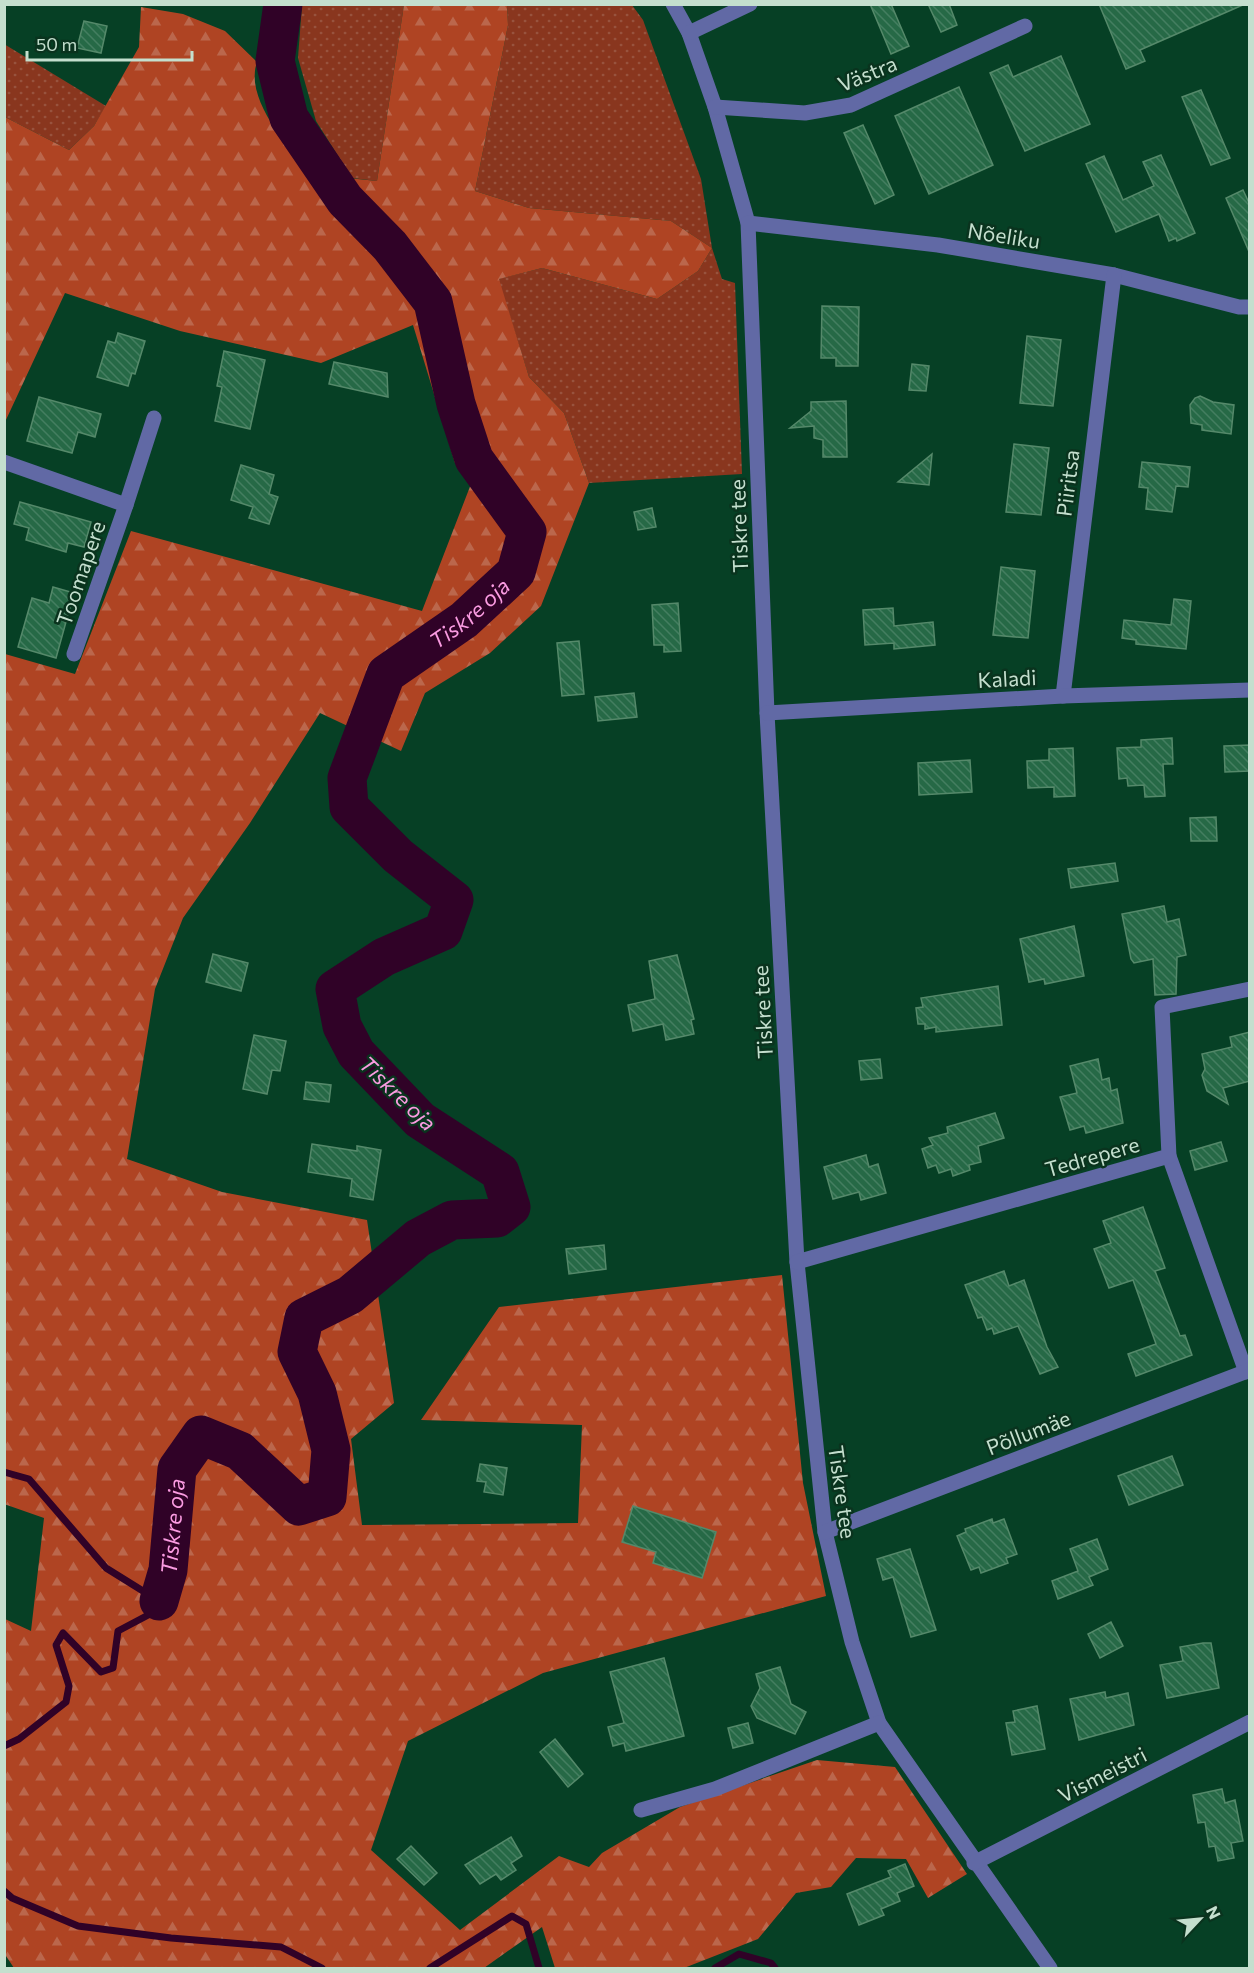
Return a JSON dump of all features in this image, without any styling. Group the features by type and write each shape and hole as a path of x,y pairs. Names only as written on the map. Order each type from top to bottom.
{"street":[{"name":"Tiskre tee","path":"673,4 689,33 715,107 748,223 766,713 797,1262 825,1532 852,1642 879,1723 974,1863 1050,1968"},
{"path":"689,33 750,4"},
{"name":"Västra","path":"715,107 805,113 851,105 1025,26"},
{"name":"Nõeliku","path":"748,223 938,245 1114,275 1239,307 1250,306"},
{"name":"Piiritsa","path":"1063,696 1114,275"},
{"name":"Toomapere","path":"74,654 154,418"},
{"name":"Toomapere","path":"4,462 126,505"},
{"name":"Kaladi","path":"766,713 1063,696 1250,690"},
{"name":"Tedrepere","path":"797,1262 1169,1156 1162,1007 1250,989"},
{"name":"Põllumäe","path":"825,1532 1248,1371 1169,1156"},
{"name":"Vismeistri","path":"974,1863 1250,1722"},
{"path":"641,1810 715,1789 879,1723"}],"shaded area":[{"path":"302,5 404,5 377,181 352,178 316,121 298,58"},
{"path":"507,5 632,5 643,20 701,179 712,248 671,221 529,208 475,191 508,25"},
{"path":"4,44 106,106 94,126 69,150 5,117"},
{"path":"712,248 722,279 735,283 742,474 589,483 564,413 529,377 498,279 542,268 657,299 698,271"}],"green space":[{"path":"404,5 507,5 508,25 475,191 529,208 671,221 712,248 698,271 657,299 542,268 499,279 529,377 564,413 589,483 541,606 490,653 425,693 401,751 320,713 250,823 183,918 155,989 127,1159 222,1192 367,1220 394,1403 351,1439 362,1525 578,1523 582,1425 421,1420 499,1307 782,1275 803,1483 826,1596 543,1673 408,1741 371,1850 460,1930 559,1856 589,1867 602,1853 680,1807 817,1760 895,1767 967,1874 928,1898 906,1859 856,1858 831,1887 796,1893 758,1939 684,1968 555,1968 542,1927 484,1968 14,1968 4,1953 5,1619 31,1631 44,1518 4,1504 5,654 75,674 131,531 422,611 471,484 455,463 413,325 321,363 180,331 65,293 5,422 5,117 69,150 94,126 139,47 141,7 183,14 225,31 257,62 255,76 262,106 280,136 309,174 377,181"}],"building":[{"path":"870,4 891,4 909,46 891,54"},
{"path":"928,4 949,4 957,25 941,32"},
{"path":"1099,4 1245,4 1140,50 1145,61 1126,69"},
{"path":"84,21 107,26 101,53 77,48"},
{"path":"1061,56 1090,124 1025,151 990,73 1008,65 1013,77"},
{"path":"959,87 993,165 929,194 895,116"},
{"path":"1201,90 1230,158 1211,165 1182,97"},
{"path":"863,125 894,195 875,204 844,133"},
{"path":"1161,155 1195,233 1177,241 1176,238 1169,241 1159,214 1116,232 1086,164 1104,156 1123,200 1154,186 1143,162"},
{"path":"1243,190 1250,205 1250,254 1226,198"},
{"path":"822,306 859,307 858,366 836,366 836,358 821,358"},
{"path":"118,333 145,341 135,374 132,373 128,386 97,377 108,341 115,343"},
{"path":"1027,336 1061,340 1053,406 1020,403"},
{"path":"224,351 265,360 250,429 215,421 222,387 217,386"},
{"path":"334,362 387,373 388,397 329,384"},
{"path":"912,364 929,366 926,391 909,390"},
{"path":"1200,396 1213,402 1234,405 1231,434 1202,430 1202,425 1191,423 1190,405 1195,398"},
{"path":"39,397 101,414 95,437 78,432 72,453 27,441"},
{"path":"846,401 847,457 823,457 823,440 814,438 814,426 790,428 811,411 811,402"},
{"path":"1014,444 1049,448 1041,515 1006,512"},
{"path":"932,454 929,485 898,482"},
{"path":"1142,462 1190,467 1188,487 1176,486 1172,512 1146,509 1148,488 1139,487"},
{"path":"241,465 274,475 269,494 278,497 269,524 249,518 253,507 231,500"},
{"path":"20,502 91,522 84,547 68,543 66,552 26,540 29,528 14,524"},
{"path":"652,508 656,527 638,530 634,512"},
{"path":"1001,567 1035,571 1028,638 993,635"},
{"path":"53,587 74,593 56,658 18,647 32,598 49,603"},
{"path":"1174,599 1191,601 1186,649 1136,644 1136,640 1122,638 1124,620 1171,625"},
{"path":"678,603 681,651 664,652 664,645 654,645 652,605"},
{"path":"893,608 894,626 933,622 935,645 894,649 894,643 865,645 863,610"},
{"path":"579,641 584,694 562,696 557,643"},
{"path":"634,693 637,717 598,721 595,697"},
{"path":"1172,738 1173,764 1163,764 1165,796 1145,797 1144,785 1128,786 1127,778 1119,779 1117,748 1141,747 1141,740"},
{"path":"1250,745 1250,771 1225,772 1224,746"},
{"path":"1073,748 1075,796 1054,797 1054,787 1028,788 1027,761 1049,760 1049,749"},
{"path":"970,760 972,792 919,795 918,763"},
{"path":"1216,817 1217,841 1191,841 1190,818"},
{"path":"1115,863 1118,881 1071,888 1068,869"},
{"path":"1164,906 1167,922 1179,919 1186,955 1177,957 1176,994 1155,995 1153,959 1134,963 1131,959 1122,914"},
{"path":"1074,926 1084,976 1045,984 1044,979 1029,982 1020,939"},
{"path":"213,954 248,963 241,991 206,982"},
{"path":"677,955 694,1019 691,1020 694,1034 666,1040 663,1024 633,1031 628,1005 655,999 649,961"},
{"path":"998,986 1002,1025 936,1032 936,1027 925,1029 925,1024 918,1024 916,1008 923,1007 921,998"},
{"path":"1250,1032 1250,1081 1223,1088 1228,1104 1207,1091 1202,1075 1205,1069 1202,1054 1232,1047 1230,1037"},
{"path":"254,1035 286,1041 280,1071 272,1070 267,1094 243,1089"},
{"path":"880,1059 882,1078 861,1080 859,1061"},
{"path":"1098,1059 1102,1080 1109,1078 1111,1091 1117,1089 1123,1123 1086,1133 1084,1126 1070,1130 1060,1097 1077,1093 1070,1066"},
{"path":"306,1082 331,1085 329,1102 304,1099"},
{"path":"995,1113 1004,1138 978,1146 981,1162 969,1165 970,1170 953,1176 951,1169 939,1173 936,1165 928,1168 922,1149 933,1145 929,1138 948,1133 947,1127"},
{"path":"1221,1142 1227,1161 1195,1170 1190,1151"},
{"path":"312,1144 357,1151 357,1146 381,1150 373,1200 350,1196 352,1179 308,1172"},
{"path":"866,1155 869,1167 878,1164 886,1193 861,1200 859,1192 833,1199 824,1167"},
{"path":"1143,1207 1165,1268 1155,1271 1180,1336 1185,1335 1192,1355 1136,1376 1128,1354 1156,1344 1133,1280 1109,1288 1094,1249 1111,1243 1103,1221"},
{"path":"604,1245 606,1269 569,1274 566,1249"},
{"path":"1004,1271 1009,1286 1024,1280 1047,1347 1058,1367 1040,1374 1018,1326 994,1334 992,1328 987,1330 982,1317 978,1318 965,1285"},
{"path":"1172,1456 1183,1485 1129,1505 1118,1476"},
{"path":"480,1464 507,1468 503,1495 484,1492 486,1482 477,1481"},
{"path":"633,1506 716,1532 702,1578 653,1563 656,1552 622,1542"},
{"path":"992,1519 993,1523 1004,1519 1017,1554 1006,1558 1008,1563 981,1573 979,1567 971,1570 957,1536 966,1532 965,1529"},
{"path":"1097,1539 1108,1569 1089,1577 1093,1585 1058,1599 1052,1581 1078,1571 1070,1549"},
{"path":"910,1549 936,1630 911,1637 893,1577 883,1580 877,1559"},
{"path":"1111,1622 1123,1646 1100,1658 1088,1634"},
{"path":"1211,1643 1219,1688 1167,1698 1160,1665 1183,1661 1180,1647"},
{"path":"664,1658 684,1736 626,1751 624,1743 613,1746 608,1727 624,1723 610,1672"},
{"path":"780,1667 791,1704 806,1712 795,1734 757,1718 751,1706 760,1688 756,1674"},
{"path":"1105,1692 1106,1698 1128,1693 1134,1725 1079,1740 1070,1699"},
{"path":"1037,1706 1045,1749 1012,1755 1006,1723 1015,1722 1013,1711"},
{"path":"748,1723 753,1743 733,1748 728,1728"},
{"path":"555,1739 583,1774 568,1787 540,1752"},
{"path":"1222,1789 1225,1803 1235,1800 1243,1841 1231,1843 1234,1858 1218,1861 1215,1846 1209,1847 1205,1822 1198,1823 1193,1795"},
{"path":"511,1837 522,1856 511,1863 516,1870 501,1880 496,1874 480,1884 465,1865"},
{"path":"411,1846 437,1873 424,1885 397,1859"},
{"path":"905,1864 914,1886 897,1893 900,1901 881,1909 884,1915 859,1925 847,1894 891,1877 888,1871"}],"waterway":[{"name":"Tiskre oja","path":"159,1601 168,1570 177,1469 201,1435 240,1451 299,1506 327,1497 331,1450 317,1393 297,1352 304,1318 350,1295 418,1238 452,1220 497,1218 511,1207 500,1172 420,1120 356,1053 342,1026 335,989 384,957 443,931 454,900 398,856 349,807 347,778 386,674 464,620 516,572 527,532 474,459 456,404 433,302 390,246 345,200 289,118 275,61 283,4"},
{"name":"Tiskre oja","path":"4,1472 29,1479 106,1568 159,1601 152,1613 118,1631 113,1668 101,1672 63,1633 56,1645 69,1686 66,1702 19,1739 4,1746"},
{"name":"Tiskre oja","path":"4,1891 12,1898 78,1926 171,1938 281,1947 322,1968"},
{"name":"Tiskre oja","path":"430,1968 512,1916 526,1924 539,1968"},
{"name":"Tiskre oja","path":"715,1968 739,1954 771,1963 775,1968"}]}
